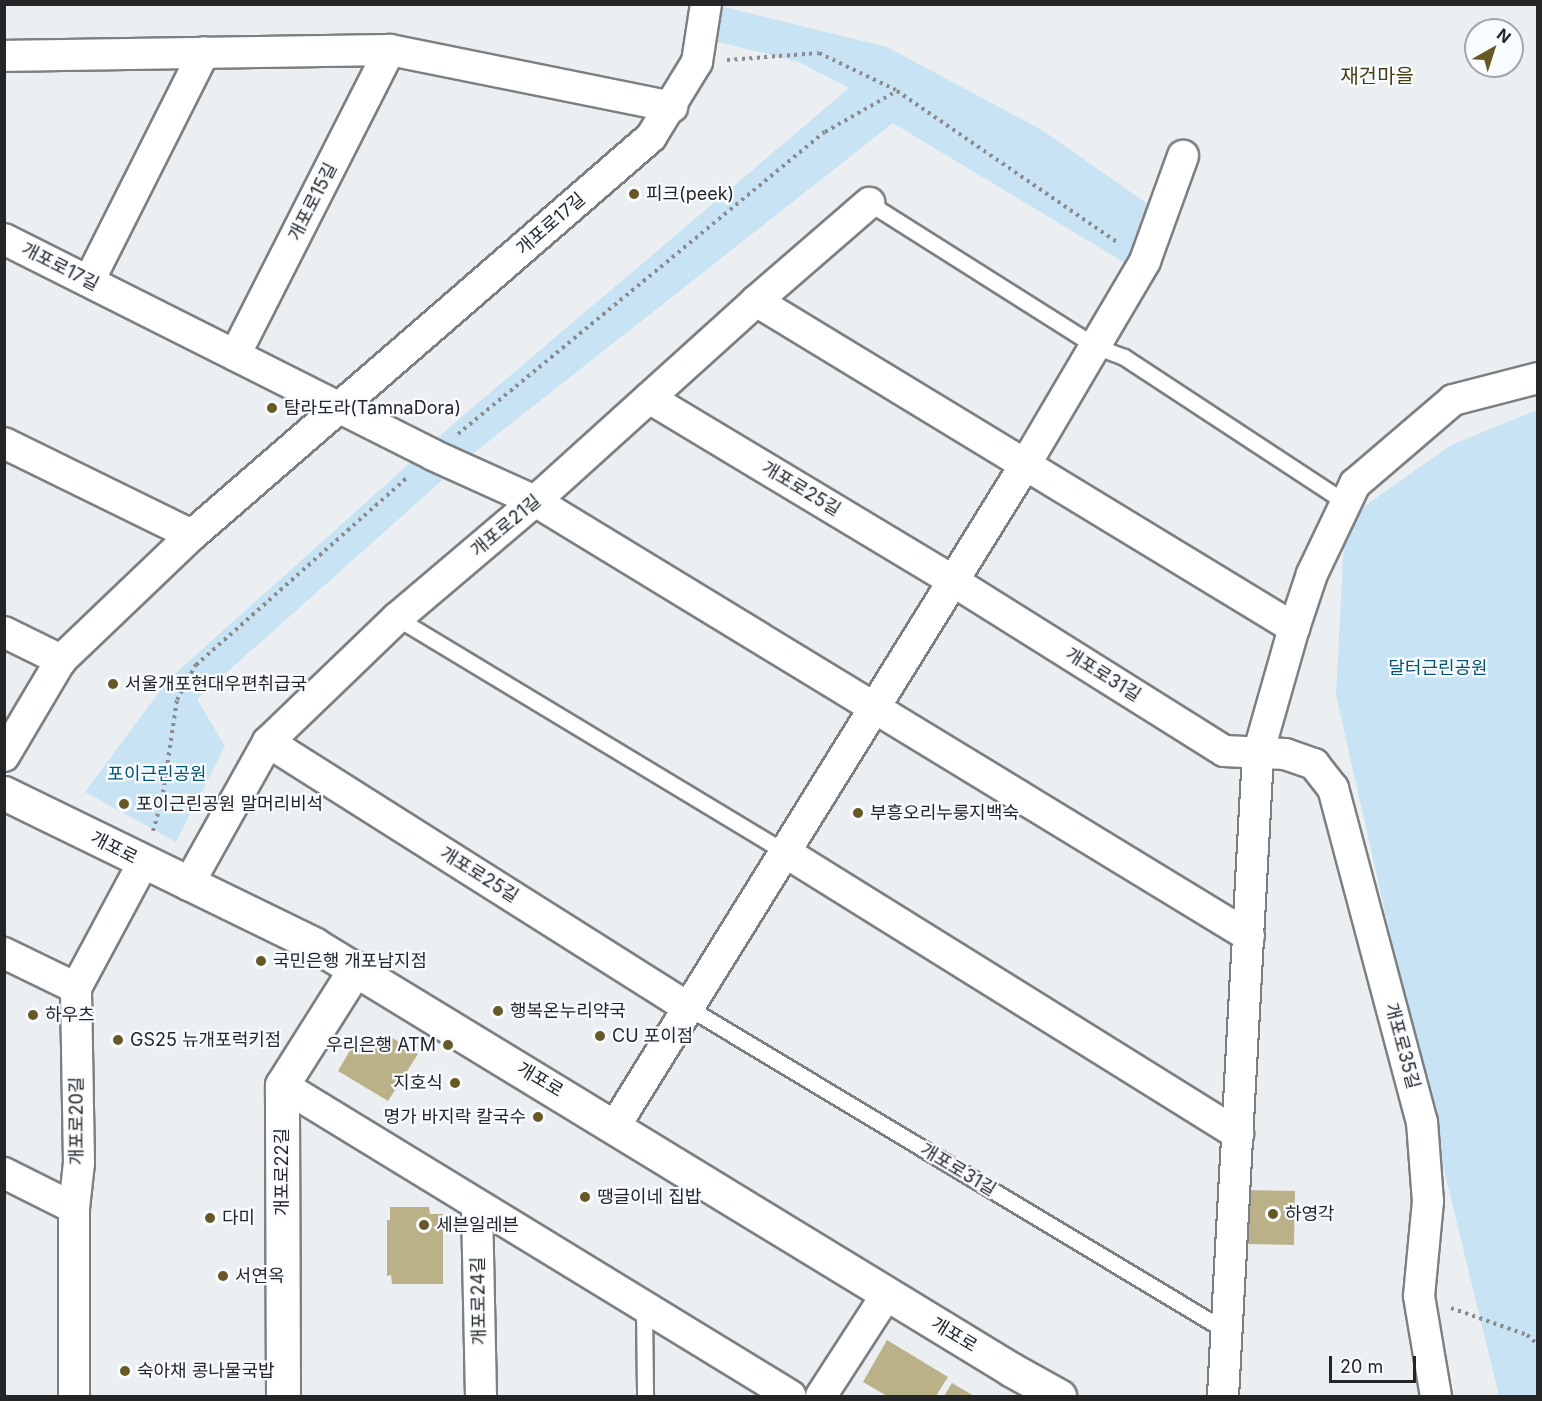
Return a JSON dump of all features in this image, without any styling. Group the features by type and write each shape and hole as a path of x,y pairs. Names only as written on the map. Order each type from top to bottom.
{"street":[{"name":"개포로17길","path":"4,756 61,660 192,535 651,137 697,62 706,4"},
{"path":"4,56 204,51 390,50 672,106"},
{"name":"개포로15길","path":"235,355 390,50"},
{"path":"89,281 204,51"},
{"path":"615,1126 1025,465 1095,346 1144,261 1183,156"},
{"name":"개포로21길","path":"188,885 268,742 397,618 535,501 756,301 869,203"},
{"name":"개포로17길","path":"4,239 340,407"},
{"path":"756,301 1294,628"},
{"path":"1223,1396 1258,754 1294,628 1312,574 1355,484 1453,399 1538,378"},
{"name":"개포로25길","path":"649,398 953,581"},
{"path":"340,407 433,454 535,501 1249,936"},
{"path":"4,443 192,535"},
{"name":"개포로31길","path":"953,581 1224,751 1258,754"},
{"path":"4,632 61,660"},
{"name":"개포로25길","path":"268,742 689,1008"},
{"name":"개포로35길","path":"1258,754 1285,754 1314,764 1333,788 1422,1122 1428,1202 1419,1296 1436,1396"},
{"name":"개포로","path":"4,794 315,945 356,968 887,1294 1059,1396"},
{"path":"784,852 1238,1134"},
{"name":"개포로20길","path":"74,1396 74,1208 79,1163 76,988 144,863"},
{"path":"4,953 76,988"},
{"path":"356,968 282,1086 791,1396"},
{"name":"개포로22길","path":"282,1086 283,1396"},
{"path":"4,1173 74,1208"},
{"name":"개포로24길","path":"477,1206 481,1396"},
{"path":"821,1396 887,1294"}],"lane":[{"path":"869,203 1095,346 1124,357 1345,502"},
{"path":"397,618 784,852"},
{"name":"개포로31길","path":"689,1008 1228,1332"},
{"path":"645,1308 645,1396"}],"path":[{"path":"697,62 819,53 897,91 1144,261"},
{"path":"144,863 162,800 177,700 196,665 433,454 825,132 897,91"},
{"path":"1419,1296 1527,1335 1538,1345"}],"green space":[{"name":"포이근린공원","path":"716,5 887,47 1042,130 1152,207 1130,266 893,123 466,459 197,699 225,746 176,842 85,792 168,680 459,419 849,88 799,62 710,40"},
{"name":"달터근린공원","path":"1537,410 1537,1396 1499,1396 1434,1129 1336,695 1345,520 1451,445"}],"building":[{"path":"391,1037 418,1054 388,1101 338,1071 352,1047"},
{"path":"1242,1190 1295,1191 1294,1245 1248,1244 1249,1234 1241,1234"},
{"path":"390,1207 429,1207 430,1214 443,1214 443,1284 392,1284 391,1275 387,1276 387,1220 390,1220"},
{"path":"887,1340 948,1377 936,1396 887,1396 863,1382"},
{"path":"952,1383 974,1396 944,1396"}],"place":[{"name":"피크(peek)","path":"634,194"},
{"name":"탐라도라(TamnaDora)","path":"272,408"},
{"name":"서울개포현대우편취급국","path":"113,684"},
{"name":"포이근린공원 말머리비석","path":"124,804"},
{"name":"부흥오리누룽지백숙","path":"858,813"},
{"name":"국민은행 개포남지점","path":"261,961"},
{"name":"행복온누리약국","path":"498,1011"},
{"name":"하우츠","path":"33,1015"},
{"name":"CU 포이점","path":"600,1036"},
{"name":"GS25 뉴개포럭키점","path":"118,1040"},
{"name":"우리은행 ATM","path":"448,1045"},
{"name":"지호식","path":"455,1083"},
{"name":"명가 바지락 칼국수","path":"538,1117"},
{"name":"땡글이네 집밥","path":"585,1197"},
{"name":"하영각","path":"1273,1214"},
{"name":"다미","path":"210,1218"},
{"name":"세븐일레븐","path":"424,1225"},
{"name":"서연옥","path":"223,1276"},
{"name":"숙아채 콩나물국밥","path":"125,1371"}],"district":[{"name":"재건마을","path":"1377,76"}]}
